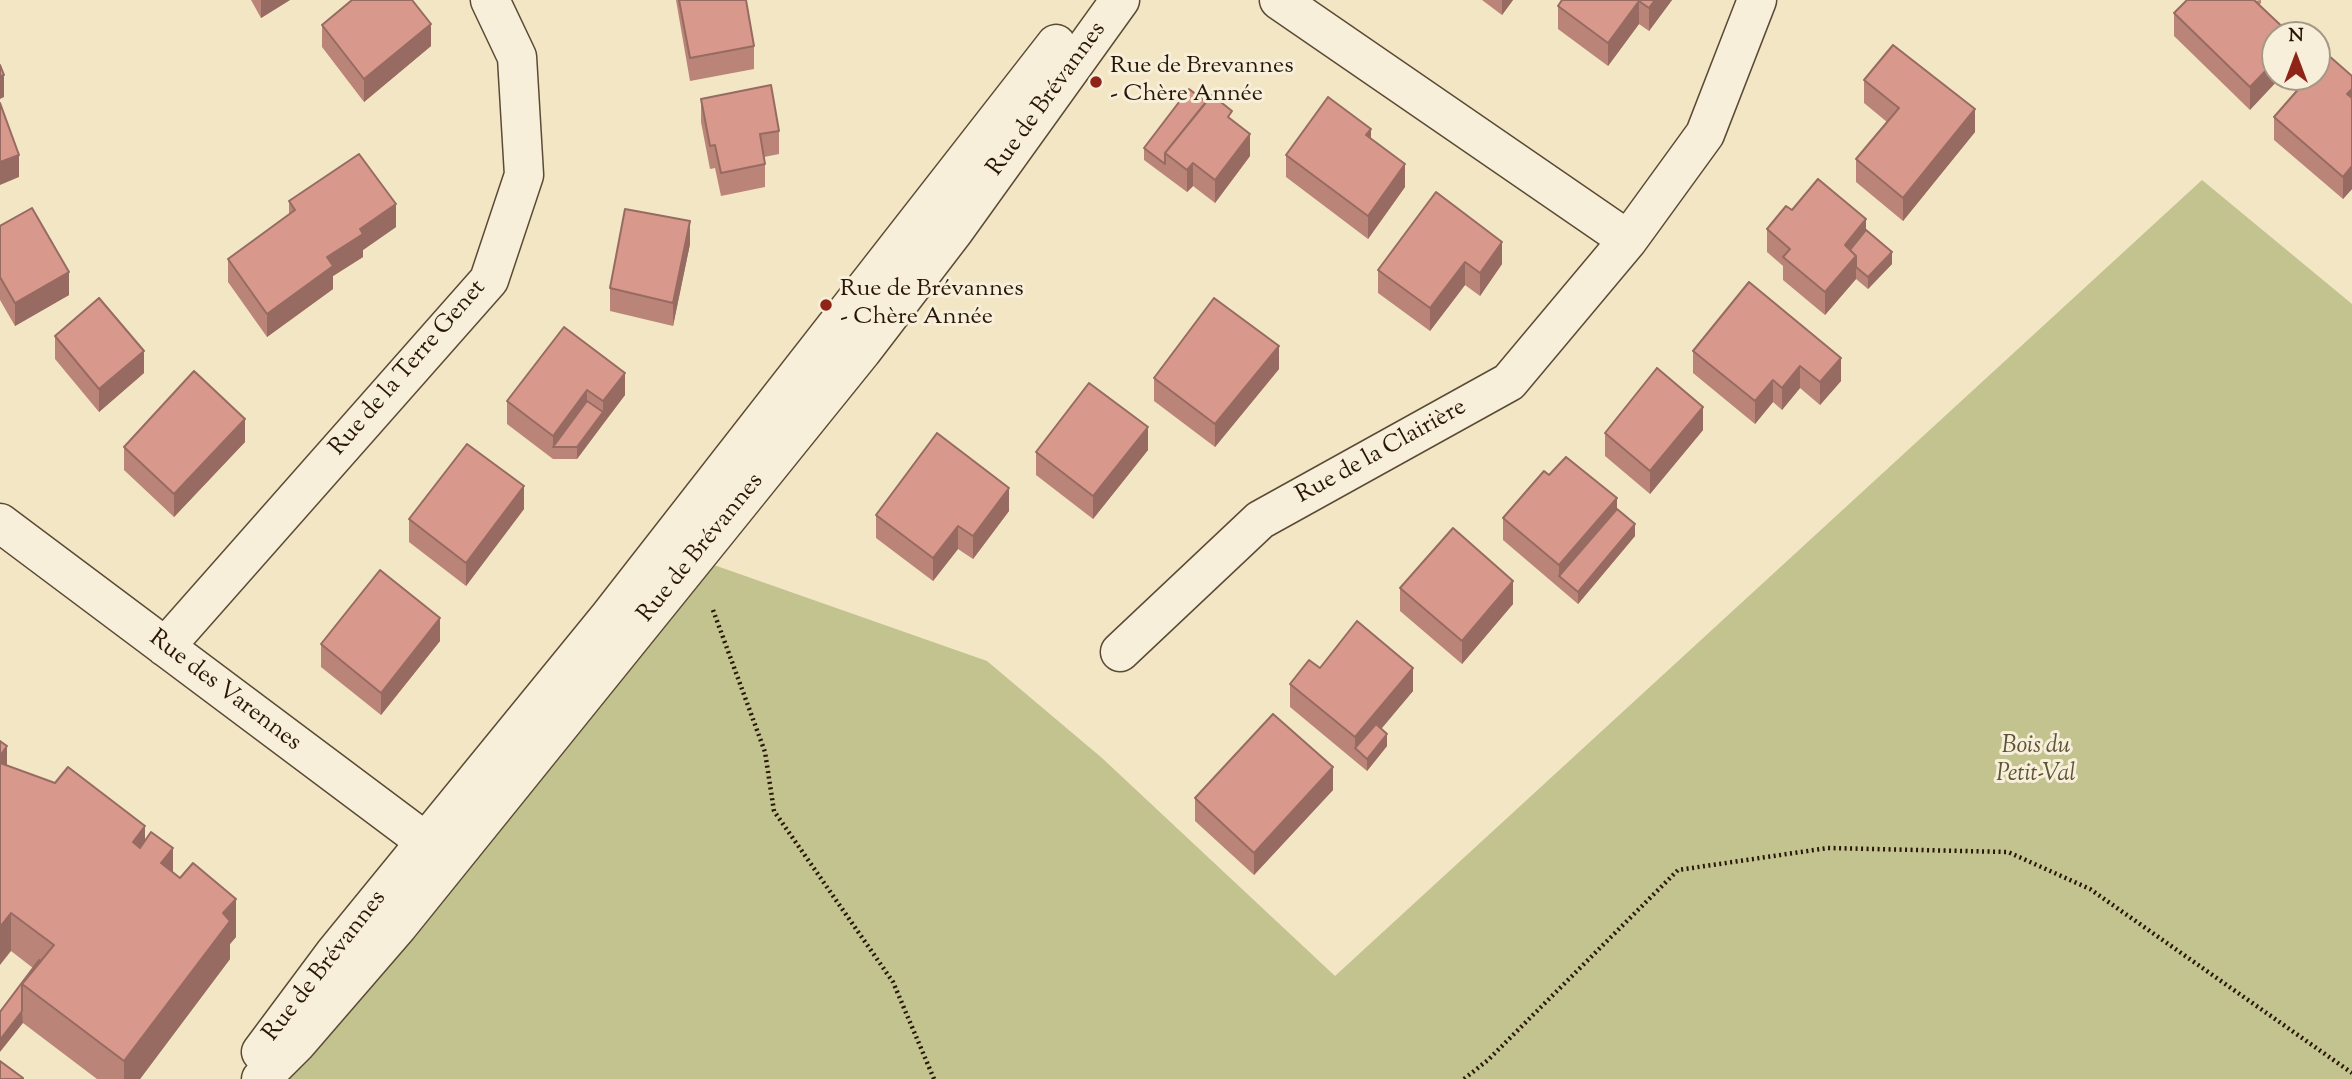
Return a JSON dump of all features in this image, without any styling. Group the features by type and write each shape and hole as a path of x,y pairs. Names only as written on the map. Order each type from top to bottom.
{"street":[{"name":"Rue de la Terre Genet","path":"164,647 489,280 524,175 517,57 490,0"},
{"name":"Rue de Brévannes","path":"261,1079 296,1044 398,926 437,851 609,617 1088,0"},
{"name":"Rue de Brévannes","path":"243,1079 277,1027 437,851 694,558 863,351 954,231 1120,0"},
{"path":"1279,0 1628,240"},
{"name":"Rue de la Clairière","path":"1120,652 1260,520 1509,382 1628,240 1705,134 1757,0"},
{"name":"Rue des Varennes","path":"0,523 437,851"}],"path":[{"path":"694,558 765,752 774,811 893,982 934,1079"},
{"path":"1464,1079 1488,1060 1678,870 1828,848 2008,852 2090,889 2352,1073"}],"green space":[{"name":"Bois du Petit-Val","path":"2202,180 2352,304 2352,1079 265,1079 694,558 987,661 1102,758 1335,976"}],"building":[{"path":"352,0 412,0 431,24 364,79 322,25"},
{"path":"679,0 746,0 754,46 690,58"},
{"path":"1562,0 1655,0 1649,8 1639,1 1608,43 1558,6"},
{"path":"2187,0 2254,0 2276,21 2261,21 2261,76 2250,87 2174,13"},
{"path":"1893,45 1975,109 1903,198 1856,159 1899,108 1864,80"},
{"path":"2331,58 2352,76 2352,89 2347,94 2352,98 2352,166 2343,177 2274,117 2297,91 2331,91"},
{"path":"771,85 779,131 760,134 765,164 721,173 715,145 710,146 701,99"},
{"path":"1189,89 1206,102 1165,153 1165,164 1144,148"},
{"path":"1212,95 1232,111 1228,117 1250,134 1215,180 1193,163 1187,170 1165,153"},
{"path":"1328,97 1371,129 1366,135 1405,164 1368,216 1286,155"},
{"path":"0,103 19,155 0,162"},
{"path":"359,154 396,204 360,229 363,234 327,257 333,266 267,314 228,259 295,210 289,201"},
{"path":"1818,179 1866,219 1845,245 1856,256 1825,292 1783,257 1790,249 1767,229 1786,206 1792,210"},
{"path":"1436,192 1502,242 1480,273 1465,262 1430,308 1378,270"},
{"path":"32,208 69,272 15,303 0,277 0,226"},
{"path":"625,209 690,221 673,303 610,288"},
{"path":"1866,230 1892,252 1868,277 1856,267 1856,256 1850,250"},
{"path":"1749,282 1841,358 1820,382 1800,366 1782,388 1773,380 1755,401 1693,351"},
{"path":"99,298 144,351 99,389 55,336"},
{"path":"1214,298 1279,346 1215,424 1154,378"},
{"path":"564,327 625,373 603,401 587,390 553,436 507,401"},
{"path":"1657,368 1703,407 1650,471 1605,433"},
{"path":"194,371 245,419 174,494 124,447"},
{"path":"1089,383 1148,427 1093,496 1036,452"},
{"path":"587,401 603,412 577,447 553,447"},
{"path":"937,433 1009,488 973,536 958,526 933,558 876,515"},
{"path":"467,444 524,486 466,563 409,519"},
{"path":"1566,457 1617,498 1559,565 1503,518 1544,471 1549,475"},
{"path":"1617,509 1635,524 1578,592 1559,576"},
{"path":"1453,528 1513,581 1462,641 1400,588"},
{"path":"380,570 440,618 381,693 321,644"},
{"path":"1357,621 1413,668 1355,737 1290,684 1309,660 1320,668"},
{"path":"1273,714 1333,767 1254,853 1195,798"},
{"path":"1376,724 1387,734 1367,759 1355,748"},
{"path":"0,741 7,746 0,756"},
{"path":"0,763 55,783 68,767 145,826 133,842 140,848 151,832 173,848 161,863 180,878 193,863 236,899 223,913 230,921 124,1061 22,984 54,945 11,913 0,927"},
{"path":"39,960 41,961 22,984 22,1011 0,1040 0,1012"},
{"path":"0,1061 23,1078 23,1079 0,1079"}],"place":[{"name":"Rue de Brevannes - Chère Année","path":"1096,82"},
{"name":"Rue de Brévannes - Chère Année","path":"826,305"}]}
